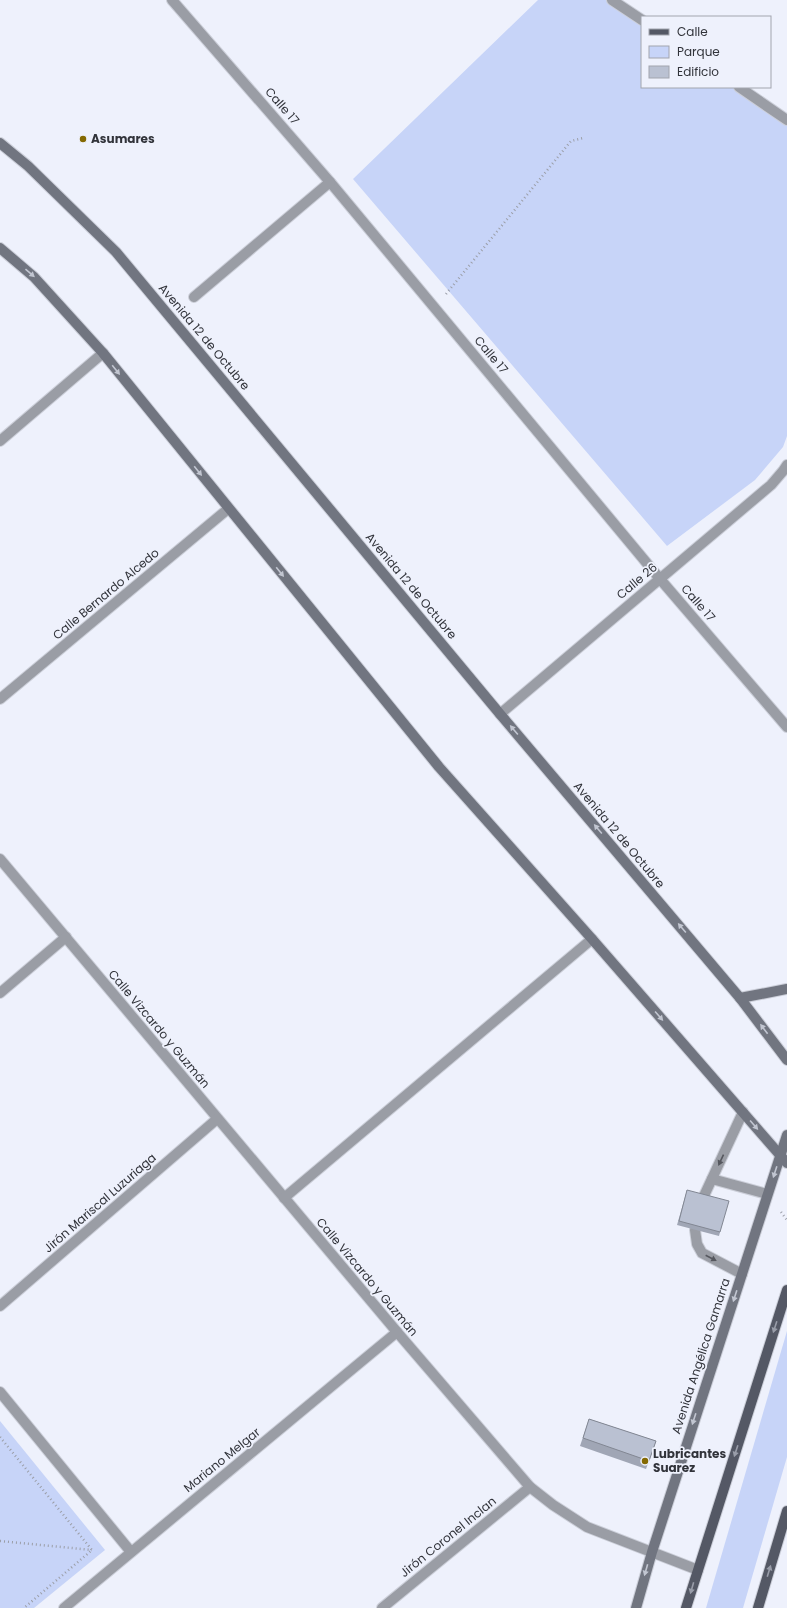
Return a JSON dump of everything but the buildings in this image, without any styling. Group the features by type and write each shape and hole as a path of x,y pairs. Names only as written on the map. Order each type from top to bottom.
{"main road":[{"name":"Avenida 12 de Octubre","path":"0,143 28,166 116,252 500,714 740,998 787,1060"},
{"path":"0,248 34,277 103,353 228,509 439,767 592,939 787,1163"},
{"path":"740,998 787,989"},
{"name":"Avenida Angélica Gamarra","path":"636,1608 652,1552 787,1135"},
{"path":"686,1608 787,1290"},
{"path":"758,1608 787,1511"}],"street":[{"name":"Calle 17","path":"172,0 330,182 660,579 787,727"},
{"path":"612,0 641,19"},
{"path":"740,88 787,120"},
{"path":"194,297 330,182"},
{"path":"0,441 103,353"},
{"name":"Calle 26","path":"500,714 771,485 784,471 787,465"},
{"name":"Calle Bernardo Alcedo","path":"0,699 228,509"},
{"name":"Calle Vizcardo y Guzmán","path":"0,859 217,1119 530,1487 553,1505 587,1526 698,1570"},
{"path":"0,993 66,937"},
{"path":"284,1198 592,939"},
{"path":"703,1198 743,1112"},
{"name":"Jirón Mariscal Luzuriaga","path":"0,1306 217,1119"},
{"path":"712,1179 768,1194"},
{"path":"695,1230 697,1244 702,1253 742,1274"},
{"name":"Mariano Melgar","path":"64,1608 397,1332"},
{"path":"0,1392 131,1552"},
{"name":"Jirón Coronel Inclan","path":"382,1608 530,1487"}],"path":[{"path":"445,296 571,141 583,138"},
{"path":"0,1437 92,1550"},
{"path":"0,1540 92,1550"},
{"path":"24,1608 92,1550"}],"green space":[{"path":"538,0 608,0 641,22 641,88 735,88 787,123 787,436 783,447 755,480 667,546 353,179"},
{"path":"787,1331 787,1457 743,1608 706,1608"},
{"path":"0,1421 105,1550 34,1608 0,1608"}],"place":[{"name":"Asumares","path":"83,139"},
{"name":"Lubricantes Suarez","path":"645,1461"}]}
